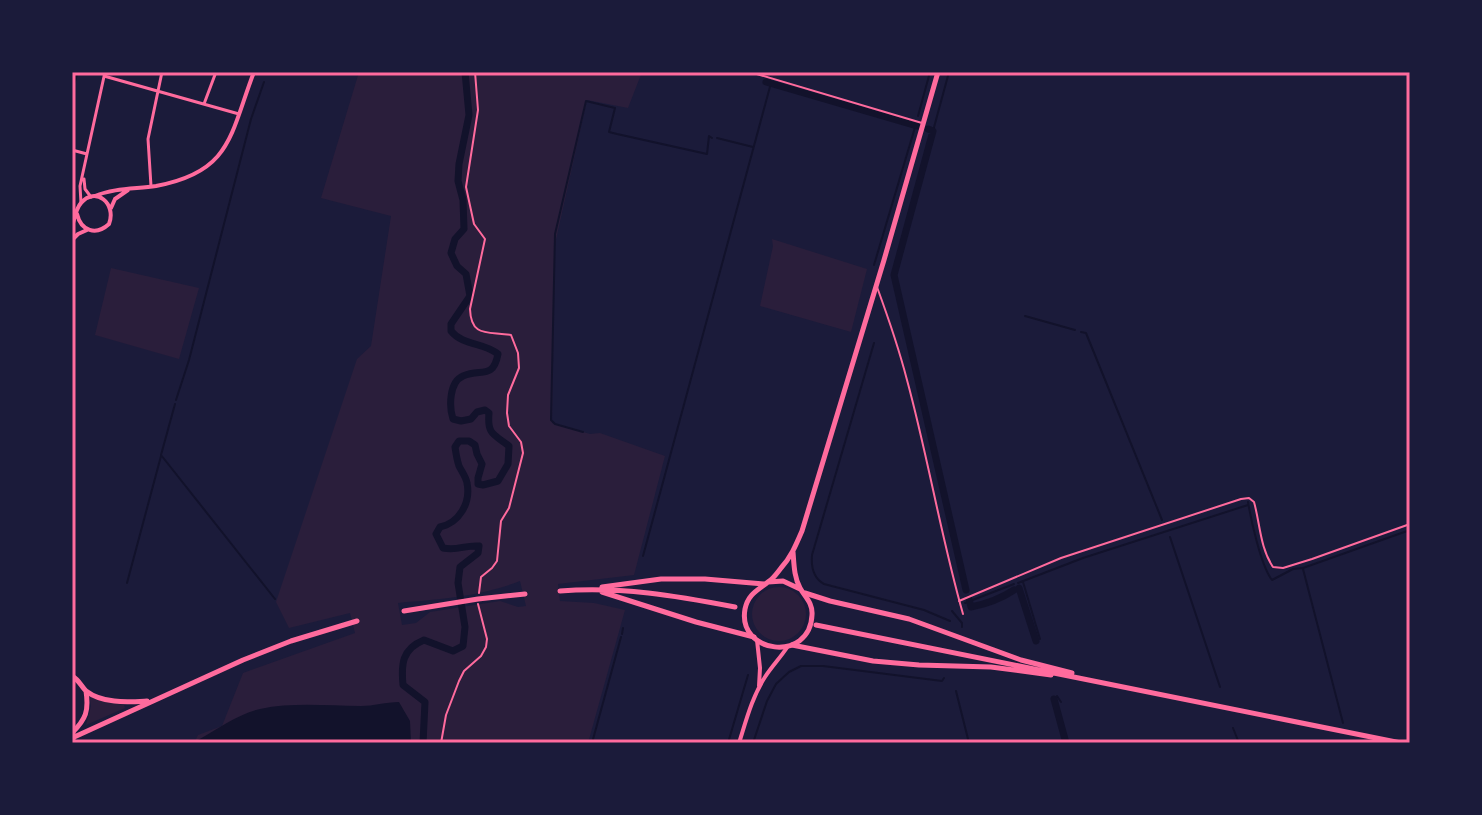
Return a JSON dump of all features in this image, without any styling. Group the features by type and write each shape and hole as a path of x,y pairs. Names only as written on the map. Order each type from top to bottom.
{"main road":[{"path":"755,639 746,624 746,607 753,592 766,583 793,552 802,531 938,72"},
{"path":"790,646 805,635 812,616 811,606 794,570 793,552"},
{"path":"560,591 661,579 783,581 830,601 909,619 1021,660 1091,680"},
{"path":"589,588 643,591 735,607"},
{"path":"589,588 755,639 772,648 790,646 873,661 991,667 1091,680"},
{"path":"404,611 525,594"},
{"path":"72,736 291,641 357,621"},
{"path":"816,625 1401,743"},
{"path":"72,676 86,690 102,698 123,702 152,701"},
{"path":"72,736 86,714 86,690"}],"street":[{"path":"151,186 148,139 162,72"},
{"path":"204,104 216,72"},
{"path":"81,203 112,191 176,182 208,166 226,147 254,72"},
{"path":"72,227 81,203 80,186 104,74 240,114"},
{"path":"72,150 87,154"},
{"path":"72,240 87,230 98,231 112,217 111,208 104,199 93,197 84,185 83,170"},
{"path":"111,208 118,195 132,189"},
{"path":"77,214 80,224 87,230"},
{"path":"755,639 760,668 758,689"},
{"path":"739,743 758,689 790,646"}],"lane":[{"path":"750,72 923,124"},
{"path":"877,286 908,383 963,614"},
{"path":"959,601 1061,558 1241,499 1249,498 1254,502 1268,560 1273,567 1283,568 1312,559 1410,524"}],"path":[{"path":"441,743 446,715 459,681 486,647 478,602 479,587 481,577 497,561 501,521 509,508 523,453 521,442 509,426 507,413 508,395 519,368 513,340 511,335 479,331 470,320 485,239 474,224 466,187 478,110 475,72"}],"shaded area":[{"path":"359,72 642,72 628,108 587,100 555,244 552,423 590,434 600,433 665,456 634,575 558,584 560,601 594,603 625,610 588,743 194,743 198,735 222,726 243,673 355,633 350,613 289,628 276,602 357,359 371,346 391,216 321,198","holes":["520,581 526,606 518,607 500,601 430,612 416,623 402,625 398,603 465,596"]},
{"path":"772,239 867,269 851,332 760,306"},
{"path":"111,268 199,288 179,359 95,335"},
{"path":"779,587 798,595 806,614 798,633 779,641 760,633 752,614 760,595"},
{"path":"89,693 125,708 86,725 91,706"},
{"path":"399,702 410,721 411,743 197,743 228,722 260,709"}],"waterway":[{"path":"72,90 78,72"},
{"path":"423,743 425,702 403,685 404,658 411,648 424,640 453,651 463,646 465,627 458,583 460,567 478,553 479,546 443,548 436,534 440,527 458,517 467,498 466,481 455,447 459,441 469,441 475,445 482,464 478,484 498,481 508,464 509,446 490,430 489,413 485,410 477,412 471,419 461,421 453,419 451,408 451,395 458,379 489,370 498,354 461,339 451,331 451,324 470,296 466,274 457,266 451,253 455,239 464,229 463,200 458,181 469,115 465,72"},
{"path":"918,116 930,72"},
{"path":"933,131 949,72"},
{"path":"176,400 251,119 264,82"},
{"path":"766,82 917,126"},
{"path":"643,556 771,83"},
{"path":"583,432 551,420 555,234 586,101 615,108 609,132 707,154 709,136 712,138"},
{"path":"874,265 916,124"},
{"path":"928,129 933,131 894,275 966,590"},
{"path":"717,138 753,147"},
{"path":"1025,316 1075,330"},
{"path":"1081,332 1086,333 1162,520"},
{"path":"874,343 812,555 814,572 824,584 924,610 950,621"},
{"path":"175,404 161,455 275,599"},
{"path":"127,583 161,456"},
{"path":"1248,502 1260,554 1272,580 1293,569 1410,530"},
{"path":"1018,583 1083,558 1248,505"},
{"path":"1170,537 1220,687"},
{"path":"1303,569 1343,723"},
{"path":"1023,582 1040,639"},
{"path":"965,603 1014,584"},
{"path":"1019,588 1036,641"},
{"path":"969,599 971,607 1014,590"},
{"path":"952,611 962,627"},
{"path":"622,634 623,628"},
{"path":"592,743 621,637"},
{"path":"753,743 776,684 801,666 942,681 944,678"},
{"path":"728,743 748,675"},
{"path":"956,691 969,743"},
{"path":"1057,696 1061,702"},
{"path":"1054,699 1066,743"},
{"path":"1233,728 1239,743"},
{"path":"1348,741 1356,743"}]}
